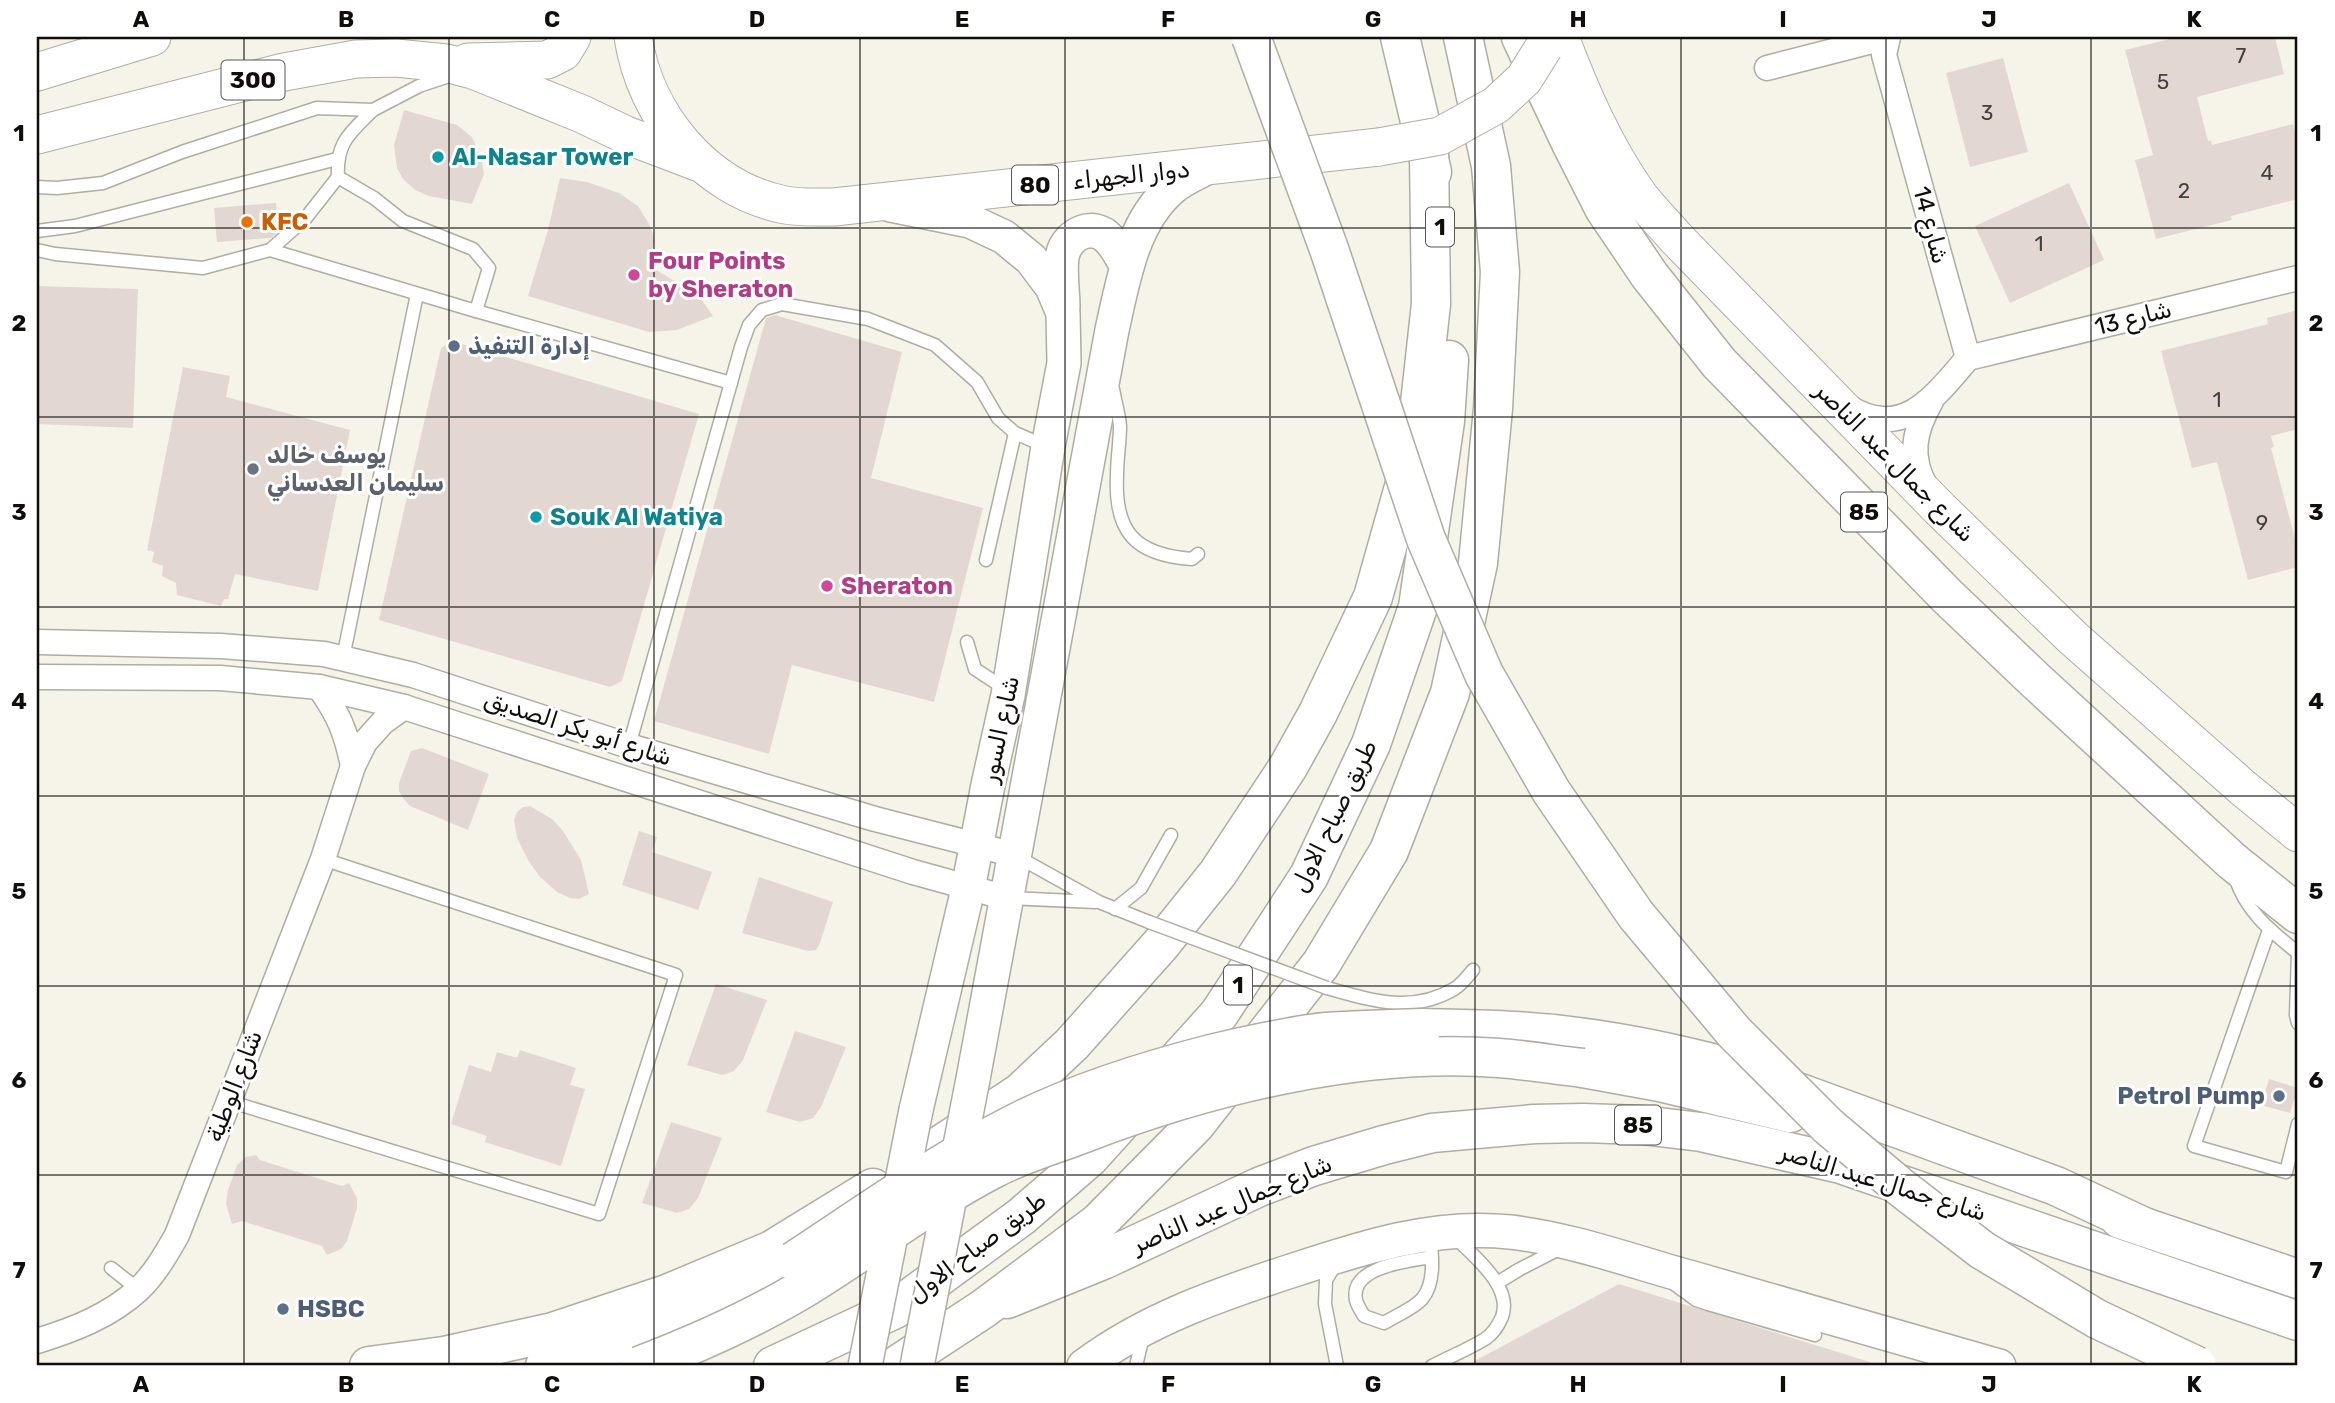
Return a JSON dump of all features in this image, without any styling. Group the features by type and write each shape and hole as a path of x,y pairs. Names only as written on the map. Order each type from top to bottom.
{"highway":[{"path":"1251,37 1328,249 1426,539 1483,674 1551,791 1636,915 1734,1032 1828,1126 1899,1186 1994,1257 2097,1319 2197,1366"},
{"name":"طريق صباح الاول","path":"774,1366 895,1309 1022,1216 1089,1158 1219,1014 1309,876 1371,744 1418,607 1445,421 1452,301 1429,154 1400,37"},
{"name":"طريق صباح الاول","path":"896,1366 983,1309 1098,1223 1195,1125 1321,964 1389,851 1450,693 1478,563 1493,409 1500,272 1491,166 1463,37"},
{"name":"85","path":"1544,39 1571,143 1604,208 1650,276 1719,363 1947,596 2232,861 2284,922"},
{"path":"369,1366 444,1356 553,1332 667,1294 772,1250 1021,1092 1072,1044 1136,972 1218,873 1288,767 1318,713 1373,597 1415,448 1431,304 1429,154"},
{"path":"545,1366 623,1343 735,1296 794,1261 908,1185 1016,1123 1051,1107 1167,1065 1254,1043 1324,1032 1422,1028 1512,1030 1584,1038 1683,1055 1731,1068 2056,1186 2144,1227"},
{"path":"639,1366 695,1344 755,1315 805,1287 935,1201 996,1167 1110,1123 1250,1080 1411,1058 1498,1058 1583,1068 1768,1106 1987,1174 2298,1279"},
{"name":"شارع جمال عبد الناصر","path":"983,1309 1103,1260 1259,1187 1326,1162 1432,1133 1534,1124 1583,1123 1642,1125 1701,1132 1841,1164 2298,1321"}],"main road":[{"path":"37,72 152,37"},
{"path":"460,66 547,60 563,52 572,37"},
{"name":"دوار الجهراء","path":"633,37 650,95 675,135 702,163 735,188 786,205 834,207 1379,147 1440,136 1496,105 1524,79 1544,39"},
{"name":"شارع جمال عبد الناصر","path":"1544,39 1577,82 1595,122 1640,197 1675,238 1940,509 2073,638 2298,833"},
{"name":"300","path":"37,135 284,72 356,59 396,58 460,66 582,114 626,135 702,163"},
{"name":"شارع السور","path":"918,1366 1107,358 1127,266 1145,221 1172,187 1209,166"},
{"name":"شارع السور","path":"865,1366 916,1110 968,889 1009,691 1064,363 1063,313 1052,287 1031,259 1004,237 971,221 879,202"},
{"path":"1063,313 1062,254 1069,239 1080,232 1094,230 1108,236 1127,266"},
{"path":"1084,1366 1101,1353 1185,1308 1392,1240 1437,1240 1510,1232 1570,1244 1999,1366"}],"street":[{"name":"شارع 14","path":"1768,68 1888,37 1884,55 1968,358"},
{"name":"شارع 13","path":"1968,358 2298,278"},
{"path":"1940,509 1924,485 1916,461 1915,440 1919,422 1931,401 1968,358"},
{"path":"1829,396 1855,412 1875,419 1911,415 1931,401"},
{"name":"شارع أبو بكر الصديق","path":"37,642 221,646 324,654 343,658 413,675 629,746 875,819 1014,855"},
{"name":"شارع أبو بكر الصديق","path":"37,677 220,678 319,687 404,707 968,889 1007,898"},
{"path":"319,687 336,711 347,737 353,766"},
{"name":"شارع الوطية","path":"37,1341 80,1327 111,1310 138,1290 156,1270 177,1235 323,859 353,766 365,742 383,722 404,707"}],"lane":[{"path":"37,250 203,268 270,250 305,219 338,177 337,159 347,136 373,110 460,66"},
{"path":"37,187 57,188 103,183 182,152 317,108 373,110"},
{"path":"37,231 75,226 337,159"},
{"path":"338,177 374,198 403,220 473,249 489,268 476,311"},
{"path":"270,250 731,383"},
{"path":"343,658 417,294"},
{"path":"629,746 731,383 749,325 762,310 782,304 868,319 935,345 977,382 998,418 1015,433 1048,447"},
{"path":"1107,358 1120,425 1116,479 1117,511 1130,538 1145,547 1176,558 1192,559 1198,554"},
{"path":"986,560 1015,433"},
{"path":"967,642 975,669 1009,691"},
{"path":"1115,909 1141,888 1171,835"},
{"name":"شارع أبو بكر الصديق","path":"1014,855 1115,909 1328,988 1380,1002 1404,1003 1431,999 1456,988 1474,970"},
{"path":"228,1101 599,1214 676,975 323,859"},
{"name":"شارع أبو بكر الصديق","path":"1007,898 1099,902"},
{"path":"2284,922 2298,953 2298,1023"},
{"path":"2284,922 2194,1146 2286,1172 2298,1124"},
{"path":"1437,1240 1430,1283 1422,1299 1384,1323 1364,1316 1356,1300 1357,1289 1364,1278 1375,1269 1437,1240"},
{"path":"1432,1366 1488,1338 1498,1326 1505,1309 1497,1283 1437,1240"},
{"path":"1497,1283 1570,1244"},
{"path":"1337,1366 1325,1304 1326,1280 1337,1263 1354,1252"},
{"path":"111,1268 138,1290"},
{"path":"1654,1268 1696,1300 1815,1335"},
{"path":"1136,1366 1145,1328"}],"building":[{"path":"2178,37 2275,37 2284,74 2197,97 2208,141 2211,140 2212,145 2293,124 2298,146 2298,199 2231,216 2232,220 2156,239 2135,160 2153,155 2125,50"},
{"path":"2003,58 2028,152 1970,167 1946,73"},
{"name":"Al-Nasar Tower","path":"404,110 457,125 472,137 481,157 484,174 472,204 429,196 415,190 403,179 397,168 394,145"},
{"path":"560,178 587,182 619,193 638,206 655,240 648,265 698,295 713,316 677,330 649,332 528,296"},
{"path":"2069,183 2104,260 2010,303 1975,226"},
{"name":"KFC","path":"276,203 279,231 271,238 217,242 214,208"},
{"path":"37,286 138,289 133,428 37,424"},
{"path":"2298,310 2298,429 2271,436 2274,447 2271,448 2298,550 2298,567 2248,580 2217,462 2192,468 2161,351 2268,324 2267,318"},
{"name":"Sheraton","path":"775,315 902,352 871,478 983,508 934,702 792,665 769,754 654,721 766,318"},
{"name":"Souk Al Watiya","path":"452,341 699,414 622,681 610,687 379,620 441,348"},
{"name":"يوسف خالد سليمان العدساني","path":"183,367 230,376 226,397 350,430 318,591 235,574 228,599 224,599 221,606 177,595 176,583 162,576 163,566 152,562 154,552 147,550"},
{"path":"422,748 489,774 468,830 410,806 399,791 399,783 411,751"},
{"path":"530,806 552,819 563,831 581,860 589,894 579,899 557,892 539,876 528,860 517,838 514,820 517,812"},
{"path":"639,831 657,837 652,852 712,872 698,910 622,885"},
{"path":"759,877 833,902 816,950 808,951 742,933"},
{"path":"716,984 767,1000 743,1060 734,1071 722,1075 687,1065"},
{"path":"795,1031 846,1047 821,1107 813,1118 800,1122 766,1112"},
{"path":"520,1050 576,1068 570,1085 585,1089 561,1166 485,1142 487,1136 451,1124 469,1065 491,1072 497,1052 517,1058"},
{"name":"Petrol Pump","path":"2269,1079 2298,1088 2290,1113 2261,1105"},
{"path":"671,1122 722,1138 698,1198 689,1209 677,1213 642,1203"},
{"path":"256,1155 260,1160 342,1186 349,1183 357,1198 357,1208 347,1241 341,1249 327,1255 322,1246 242,1221 232,1224 226,1204 228,1190 237,1165 246,1157"},
{"path":"1619,1284 1870,1362 1869,1366 1465,1366"}],"place":[{"name":"Al-Nasar Tower","path":"438,157"},
{"name":"KFC","path":"247,222"},
{"name":"Four Points by Sheraton","path":"634,275"},
{"name":"إدارة التنفيذ","path":"454,346"},
{"name":"يوسف خالد سليمان العدساني","path":"253,469"},
{"name":"Souk Al Watiya","path":"536,517"},
{"name":"Sheraton","path":"827,586"},
{"name":"Petrol Pump","path":"2279,1096"},
{"name":"HSBC","path":"283,1309"}]}
